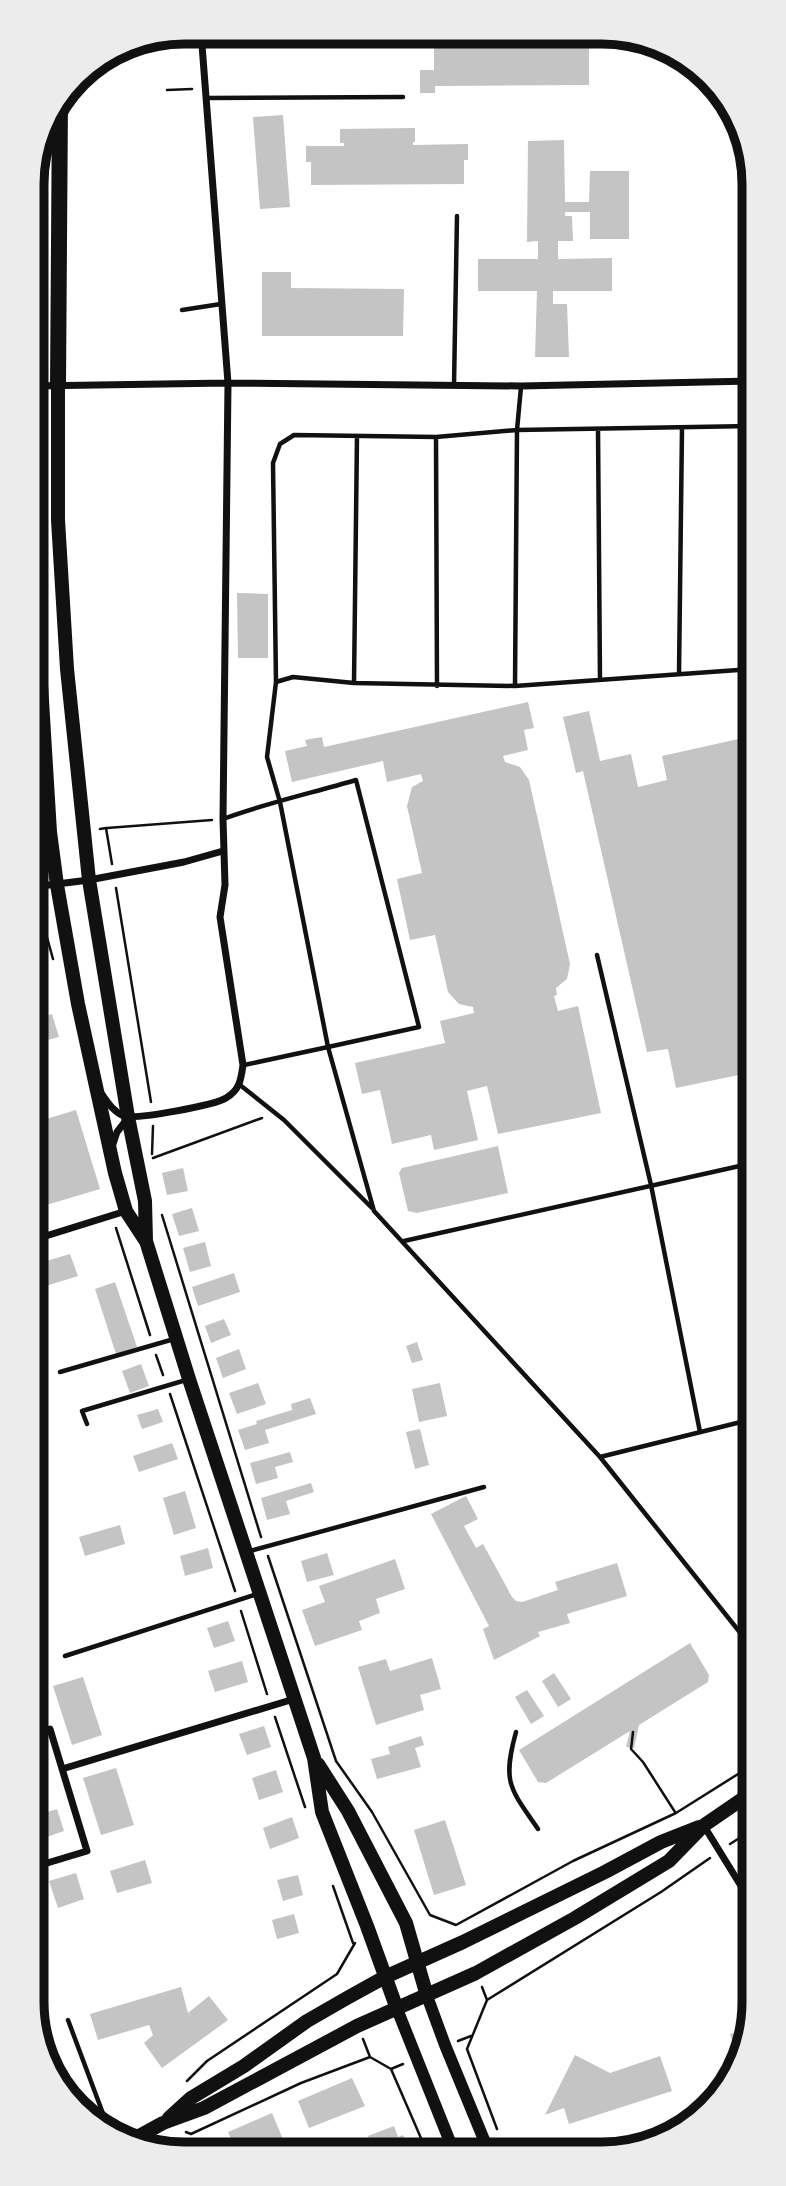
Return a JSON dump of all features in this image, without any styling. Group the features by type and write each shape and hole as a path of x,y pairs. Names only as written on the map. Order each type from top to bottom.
{"highway":[{"path":"58,386 60,118"}],"main road":[{"path":"58,386 58,520 67,669 89,880 128,1117 145,1201 146,1241 314,1758 322,1812 397,2009"},
{"path":"44,733 50,832 57,885 94,1084 110,1153 119,1213 146,1241"},
{"path":"314,1758 348,1811 406,1923 427,1996"},
{"path":"140,2135 163,2123 204,2108 357,2026 476,1973 575,1918 669,1861 704,1826 742,1799"},
{"path":"163,2123 191,2098 244,2066 307,2021 385,1977 605,1872 661,1842 704,1826"}],"street":[{"path":"94,1084 117,1113 128,1117 153,1114 228,1097 240,1085 243,1065 220,917 225,885 223,819 228,383 202,44"},
{"path":"44,386 228,383 521,386 742,382"},
{"path":"44,887 184,862 223,851"},
{"path":"110,1153 117,1132 128,1117"},
{"path":"44,1237 119,1213"},
{"path":"62,1769 294,1699"},
{"path":"44,1731 50,1729 88,1851 44,1864"},
{"path":"704,1826 742,1889"},
{"path":"427,1996 485,2142"},
{"path":"397,2009 450,2142"}],"lane":[{"path":"207,98 403,97"},
{"path":"454,384 457,216"},
{"path":"183,310 220,304"},
{"path":"515,686 517,430 521,386"},
{"path":"374,1210 328,1047 280,802 267,757 276,682 273,463 280,444 294,435 436,437 517,430 742,426"},
{"path":"679,674 682,428"},
{"path":"598,429 600,680"},
{"path":"354,683 357,436"},
{"path":"436,437 437,686"},
{"path":"276,682 293,677 354,683 515,686 742,670"},
{"path":"223,819 356,780 419,1027 243,1065"},
{"path":"597,955 651,1185 700,1432"},
{"path":"240,1085 275,1113 374,1210 600,1457 740,1635"},
{"path":"403,1241 742,1165"},
{"path":"60,1372 176,1339"},
{"path":"87,1424 82,1411 189,1379"},
{"path":"600,1457 742,1422"},
{"path":"246,1553 484,1487"},
{"path":"65,1656 259,1593"},
{"path":"516,1732 508,1761 511,1790 538,1829"},
{"path":"68,2020 104,2117"}],"path":[{"path":"167,90 206,88"},
{"path":"106,828 223,819"},
{"path":"114,874 153,1114 152,1168"},
{"path":"44,928 54,965"},
{"path":"115,929 123,929"},
{"path":"152,1159 275,1113"},
{"path":"119,1213 153,1345 307,1813"},
{"path":"161,1213 265,1547 336,1761 373,1812 430,1915 456,1925 573,1861 676,1813 742,1772"},
{"path":"633,1732 631,1749 643,1762 676,1813"},
{"path":"500,2139 467,2049 487,2000 627,1914 742,1836"},
{"path":"183,2085 207,2061 337,1974 354,1943 330,1878"},
{"path":"163,2123 191,2134 301,2083 370,2057 391,2069 423,2142"}],"building":[{"path":"434,44 589,44 589,85 435,86 435,93 420,93 420,70 434,70"},
{"path":"283,115 290,207 260,209 253,117"},
{"path":"415,128 413,145 468,144 468,160 464,160 464,184 311,185 311,162 306,162 306,146 344,146 344,143 340,143 340,129"},
{"path":"564,140 565,202 589,202 590,171 629,171 629,239 590,239 590,212 565,212 565,216 572,216 573,241 558,241 558,259 612,258 612,291 553,291 553,304 567,304 569,357 535,357 537,291 478,291 478,259 538,259 538,241 527,242 528,141"},
{"path":"262,272 291,272 291,288 404,289 403,336 262,336"},
{"path":"237,593 268,594 268,658 238,658"},
{"path":"528,702 534,728 524,730 528,750 503,756 505,762 520,767 529,780 570,964 567,979 556,988 557,995 554,996 558,1011 578,1006 601,1113 498,1134 487,1086 467,1091 478,1140 434,1150 431,1135 392,1144 380,1090 362,1094 355,1063 445,1043 440,1021 474,1013 473,1007 459,1004 448,992 435,935 410,940 397,879 422,873 407,806 412,787 423,781 421,774 387,782 383,761 292,782 285,751 307,746 305,740 322,737 324,747"},
{"path":"589,711 600,761 631,754 638,787 667,780 662,756 742,738 742,1074 676,1088 668,1049 647,1052 583,771 576,773 563,717"},
{"path":"52,1014 59,1037 44,1041 44,1016"},
{"path":"76,1110 100,1189 44,1206 44,1120"},
{"path":"498,1146 508,1193 417,1213 408,1211 399,1173 402,1168"},
{"path":"183,1168 188,1191 167,1195 162,1173"},
{"path":"192,1208 199,1231 179,1236 172,1214"},
{"path":"205,1242 211,1266 190,1272 183,1248"},
{"path":"70,1254 78,1276 44,1287 44,1262"},
{"path":"234,1273 240,1292 198,1306 192,1287"},
{"path":"115,1282 137,1347 116,1354 95,1289"},
{"path":"224,1319 231,1335 211,1343 205,1326"},
{"path":"417,1342 423,1360 412,1363 406,1346"},
{"path":"239,1349 246,1369 223,1378 216,1358"},
{"path":"141,1364 149,1386 130,1393 122,1371"},
{"path":"258,1383 266,1404 237,1414 229,1393"},
{"path":"440,1383 447,1416 419,1422 412,1389"},
{"path":"310,1398 316,1414 265,1430 269,1443 245,1450 238,1430 257,1424 256,1421 292,1410 291,1404"},
{"path":"158,1409 163,1422 142,1429 137,1415"},
{"path":"420,1429 429,1465 415,1469 406,1432"},
{"path":"172,1443 178,1459 139,1472 133,1456"},
{"path":"290,1452 293,1462 275,1467 278,1478 256,1484 250,1463"},
{"path":"311,1483 314,1492 286,1501 290,1514 267,1520 261,1498"},
{"path":"185,1491 196,1528 174,1535 163,1498"},
{"path":"466,1496 478,1519 464,1526 476,1548 483,1544 516,1601 522,1602 558,1590 555,1582 617,1563 627,1596 567,1614 570,1623 538,1632 540,1636 494,1660 483,1629 489,1626 431,1514"},
{"path":"120,1525 125,1544 85,1556 79,1537"},
{"path":"208,1548 213,1568 185,1576 180,1556"},
{"path":"327,1553 334,1575 307,1582 301,1561"},
{"path":"395,1559 405,1589 376,1599 380,1613 359,1621 362,1630 315,1646 302,1610 325,1602 319,1586"},
{"path":"228,1621 235,1641 214,1648 207,1628"},
{"path":"690,1643 709,1675 708,1682 639,1725 634,1748 626,1747 630,1731 546,1783 538,1782 519,1750"},
{"path":"432,1658 441,1689 420,1695 424,1710 376,1725 358,1667 386,1659 390,1671"},
{"path":"242,1661 248,1682 215,1692 208,1671"},
{"path":"554,1673 571,1699 558,1707 542,1681"},
{"path":"83,1677 102,1735 72,1745 53,1686"},
{"path":"527,1690 544,1716 531,1724 515,1697"},
{"path":"264,1726 271,1747 247,1755 239,1734"},
{"path":"421,1736 424,1745 415,1748 421,1767 377,1779 371,1759 390,1754 388,1747"},
{"path":"116,1768 134,1825 101,1835 83,1778"},
{"path":"276,1770 283,1792 259,1800 252,1778"},
{"path":"57,1809 64,1831 44,1838 44,1813"},
{"path":"292,1817 299,1838 270,1849 263,1828"},
{"path":"445,1820 466,1885 434,1895 414,1830"},
{"path":"145,1860 152,1883 117,1893 110,1871"},
{"path":"76,1873 84,1899 58,1908 49,1881"},
{"path":"298,1875 303,1895 283,1901 277,1880"},
{"path":"294,1914 299,1933 277,1939 272,1920"},
{"path":"181,1987 188,2013 209,1996 228,2020 162,2068 144,2043 153,2035 149,2025 98,2040 90,2014"},
{"path":"739,2031 734,2048 730,2034"},
{"path":"575,2055 610,2073 660,2056 672,2091 569,2124 564,2108 545,2115"},
{"path":"352,2078 365,2106 309,2128 298,2101"},
{"path":"272,2113 284,2142 232,2142 228,2132"},
{"path":"394,2126 398,2137 403,2135 406,2142 370,2142 368,2136"}]}
